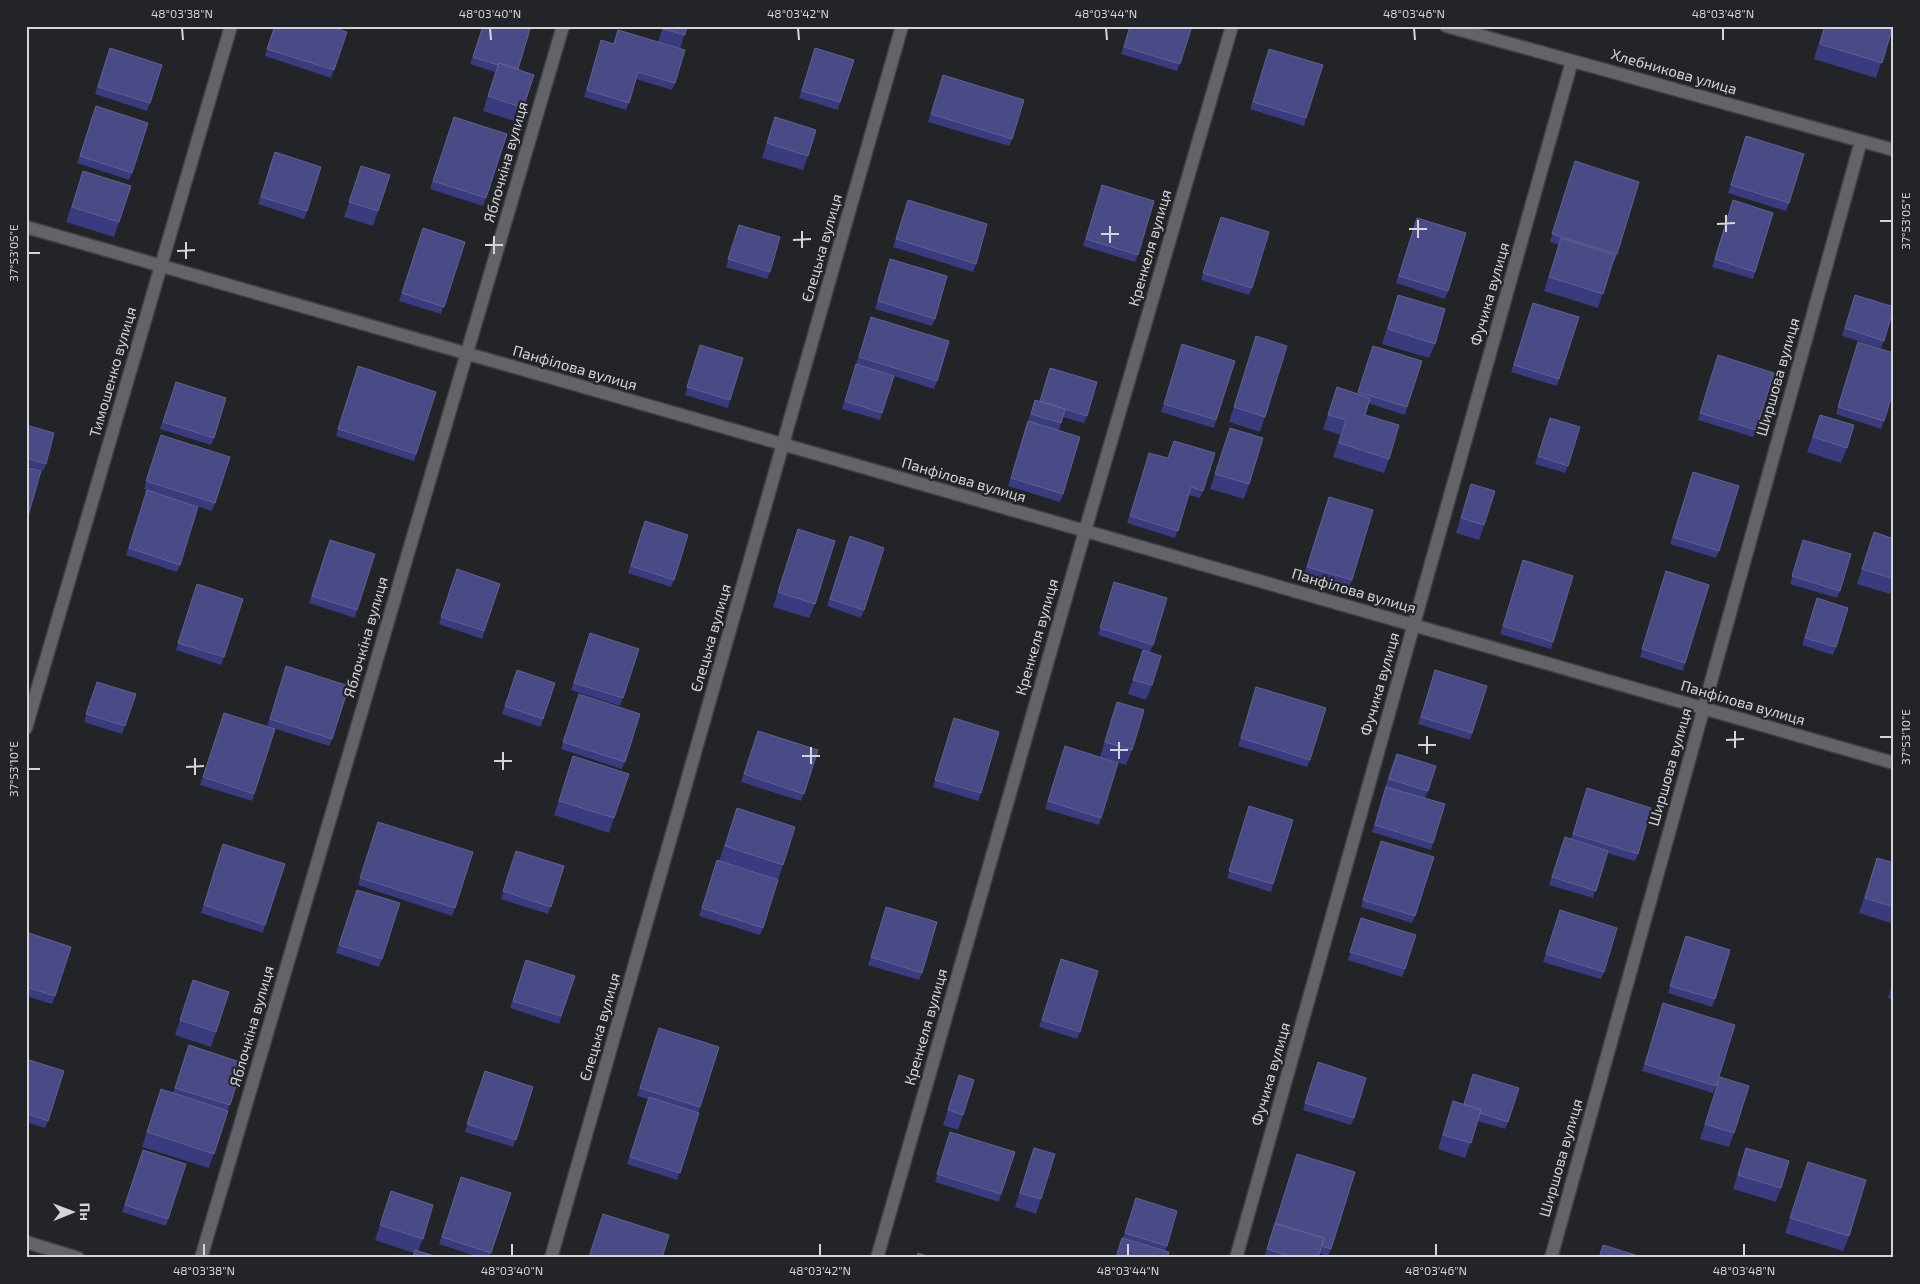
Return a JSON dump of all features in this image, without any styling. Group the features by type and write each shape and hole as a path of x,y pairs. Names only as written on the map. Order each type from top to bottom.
{"street":[{"name":"Тимошенко вулиця","path":"26,728 231,26"},
{"name":"Яблочкіна вулиця","path":"201,1258 563,26"},
{"name":"Єлецька вулиця","path":"551,1258 902,26"},
{"name":"Кренкеля вулиця","path":"877,1258 1232,26"},
{"name":"Хлебникова улица","path":"1446,26 1894,150"},
{"name":"Фучика вулиця","path":"1236,1258 1572,61"},
{"name":"Ширшова вулиця","path":"1550,1258 1861,141"},
{"name":"Панфілова вулиця","path":"26,227 1894,763"},
{"path":"26,1242 78,1258"}],"building":[{"path":"275,26 330,26 347,32 334,70 267,49"},
{"path":"483,26 531,26 518,69 473,57"},
{"path":"664,26 687,26 685,35 663,29"},
{"path":"1130,26 1192,26 1180,64 1124,47"},
{"path":"1825,26 1893,26 1882,63 1820,44"},
{"path":"618,30 685,50 675,83 638,72 629,103 587,90 601,40 614,44"},
{"path":"110,48 162,65 150,103 98,87"},
{"path":"815,48 854,60 840,102 802,91"},
{"path":"1269,49 1323,65 1306,118 1253,102"},
{"path":"499,63 534,75 523,108 488,96"},
{"path":"943,75 1024,100 1012,139 931,114"},
{"path":"96,106 148,123 132,173 80,156"},
{"path":"454,117 507,134 486,198 433,181"},
{"path":"775,117 816,130 808,156 767,143"},
{"path":"1746,136 1804,154 1789,203 1731,185"},
{"path":"275,152 321,167 307,211 261,197"},
{"path":"1575,161 1639,182 1617,254 1552,234"},
{"path":"361,166 390,175 378,211 349,202"},
{"path":"83,171 131,186 119,222 72,207"},
{"path":"1102,185 1154,201 1138,255 1086,239"},
{"path":"908,200 987,224 976,264 896,239"},
{"path":"1733,200 1773,213 1755,272 1715,259"},
{"path":"1221,217 1269,232 1252,288 1203,273"},
{"path":"1417,218 1466,233 1448,291 1399,276"},
{"path":"739,225 780,237 770,272 728,259"},
{"path":"423,228 465,242 444,307 402,293"},
{"path":"1561,238 1615,255 1603,294 1549,277"},
{"path":"890,259 947,276 935,319 878,301"},
{"path":"1398,295 1445,309 1435,344 1388,329"},
{"path":"1855,295 1894,307 1884,341 1845,328"},
{"path":"1533,303 1579,317 1559,379 1514,365"},
{"path":"871,317 949,341 937,381 859,357"},
{"path":"1256,336 1287,346 1265,417 1234,407"},
{"path":"1858,342 1894,353 1894,389 1884,421 1838,407"},
{"path":"1182,344 1235,361 1216,420 1164,404"},
{"path":"700,345 743,358 730,400 687,387"},
{"path":"1373,346 1422,361 1407,407 1358,392"},
{"path":"1718,355 1774,373 1756,430 1700,413"},
{"path":"856,364 894,376 882,413 845,401"},
{"path":"358,366 436,392 416,454 338,429"},
{"path":"1050,368 1097,382 1087,416 1040,401"},
{"path":"176,382 226,398 214,438 163,422"},
{"path":"1337,387 1370,398 1365,415 1399,425 1389,459 1339,443 1346,420 1328,415"},
{"path":"1035,400 1065,409 1061,423 1031,414"},
{"path":"1820,415 1854,425 1847,448 1813,437"},
{"path":"1550,418 1580,427 1568,466 1538,456"},
{"path":"1028,421 1080,437 1063,494 1011,478"},
{"path":"26,425 54,433 46,464 26,458"},
{"path":"1230,428 1263,438 1249,484 1215,474"},
{"path":"161,435 230,457 215,503 146,481"},
{"path":"1174,441 1215,453 1203,491 1191,487 1178,531 1130,516 1149,453 1168,458"},
{"path":"26,467 41,471 28,516 26,516"},
{"path":"1693,472 1739,486 1719,551 1673,537"},
{"path":"1471,484 1495,491 1484,525 1461,518"},
{"path":"147,490 198,507 180,565 129,548"},
{"path":"1329,497 1373,510 1352,580 1307,567"},
{"path":"645,521 688,535 674,580 631,566"},
{"path":"798,529 835,541 815,604 778,592"},
{"path":"1874,532 1894,539 1894,579 1862,569"},
{"path":"850,536 884,548 864,610 830,599"},
{"path":"330,540 375,554 357,610 312,596"},
{"path":"1803,540 1851,554 1840,591 1792,576"},
{"path":"1523,560 1573,576 1553,642 1503,626"},
{"path":"457,569 500,584 484,631 441,617"},
{"path":"1666,571 1709,585 1685,663 1642,649"},
{"path":"1114,582 1167,598 1153,645 1100,628"},
{"path":"197,584 243,599 224,657 178,643"},
{"path":"1817,598 1848,608 1836,647 1805,638"},
{"path":"590,633 639,649 623,698 574,683"},
{"path":"1143,650 1161,656 1152,685 1133,680"},
{"path":"286,666 349,686 332,739 270,719"},
{"path":"517,670 555,683 543,719 505,706"},
{"path":"1435,670 1487,686 1472,733 1421,717"},
{"path":"97,682 136,694 125,726 86,714"},
{"path":"1256,687 1326,708 1310,760 1241,738"},
{"path":"579,694 640,714 625,762 563,742"},
{"path":"1117,702 1144,710 1132,750 1105,742"},
{"path":"224,713 275,729 254,794 203,777"},
{"path":"954,718 999,732 981,793 935,780"},
{"path":"758,731 818,750 804,794 744,774"},
{"path":"1065,746 1118,763 1101,818 1048,801"},
{"path":"1397,754 1436,766 1428,791 1389,779"},
{"path":"573,756 629,774 614,818 559,801"},
{"path":"1386,787 1445,804 1433,843 1375,825"},
{"path":"1587,788 1651,808 1638,854 1573,834"},
{"path":"1249,806 1293,820 1273,884 1229,871"},
{"path":"737,808 795,827 783,865 725,846"},
{"path":"378,822 473,852 455,908 360,878"},
{"path":"1565,837 1608,851 1596,891 1552,877"},
{"path":"1381,841 1434,857 1415,916 1363,900"},
{"path":"223,844 285,864 265,925 204,905"},
{"path":"516,851 564,866 551,907 503,891"},
{"path":"1877,858 1894,863 1894,907 1865,898"},
{"path":"717,860 778,880 763,928 702,908"},
{"path":"357,890 400,903 382,959 339,945"},
{"path":"886,907 937,922 922,973 871,957"},
{"path":"1560,910 1617,928 1604,972 1546,954"},
{"path":"1361,918 1416,935 1405,969 1350,952"},
{"path":"26,932 71,947 55,996 26,987"},
{"path":"1686,936 1730,950 1715,999 1670,986"},
{"path":"1061,959 1098,971 1080,1032 1042,1020"},
{"path":"526,960 575,976 561,1016 513,1001"},
{"path":"193,980 229,992 216,1032 180,1020"},
{"path":"1663,1003 1735,1025 1716,1086 1645,1064"},
{"path":"659,1028 719,1047 700,1107 640,1088"},
{"path":"189,1045 243,1063 230,1105 175,1088"},
{"path":"26,1059 64,1071 48,1121 26,1113"},
{"path":"1318,1062 1366,1078 1354,1118 1305,1103"},
{"path":"485,1071 533,1087 516,1140 467,1124"},
{"path":"1473,1074 1519,1088 1508,1122 1480,1113 1481,1110 1464,1104"},
{"path":"959,1075 974,1080 963,1115 948,1110"},
{"path":"1720,1077 1749,1086 1734,1133 1705,1124"},
{"path":"161,1089 228,1111 214,1154 147,1132"},
{"path":"649,1097 699,1113 680,1173 630,1157"},
{"path":"1453,1101 1481,1110 1471,1143 1443,1135"},
{"path":"950,1132 1015,1152 1001,1194 937,1174"},
{"path":"1034,1148 1055,1154 1041,1199 1020,1193"},
{"path":"1746,1148 1789,1161 1781,1188 1738,1175"},
{"path":"143,1150 186,1164 168,1219 125,1205"},
{"path":"1297,1154 1355,1172 1331,1249 1322,1246 1324,1238 1275,1224"},
{"path":"1808,1162 1866,1180 1849,1236 1790,1218"},
{"path":"461,1177 511,1193 491,1253 442,1237"},
{"path":"391,1191 433,1205 423,1239 380,1225"},
{"path":"1136,1198 1177,1211 1167,1246 1125,1233"},
{"path":"603,1214 669,1235 662,1258 589,1257"},
{"path":"1275,1223 1324,1238 1318,1258 1295,1258 1267,1249"},
{"path":"1122,1238 1169,1252 1167,1258 1116,1258"},
{"path":"1603,1245 1645,1258 1599,1258"},
{"path":"415,1250 441,1258 413,1258"},
{"path":"918,1253 933,1258 916,1258"}]}
